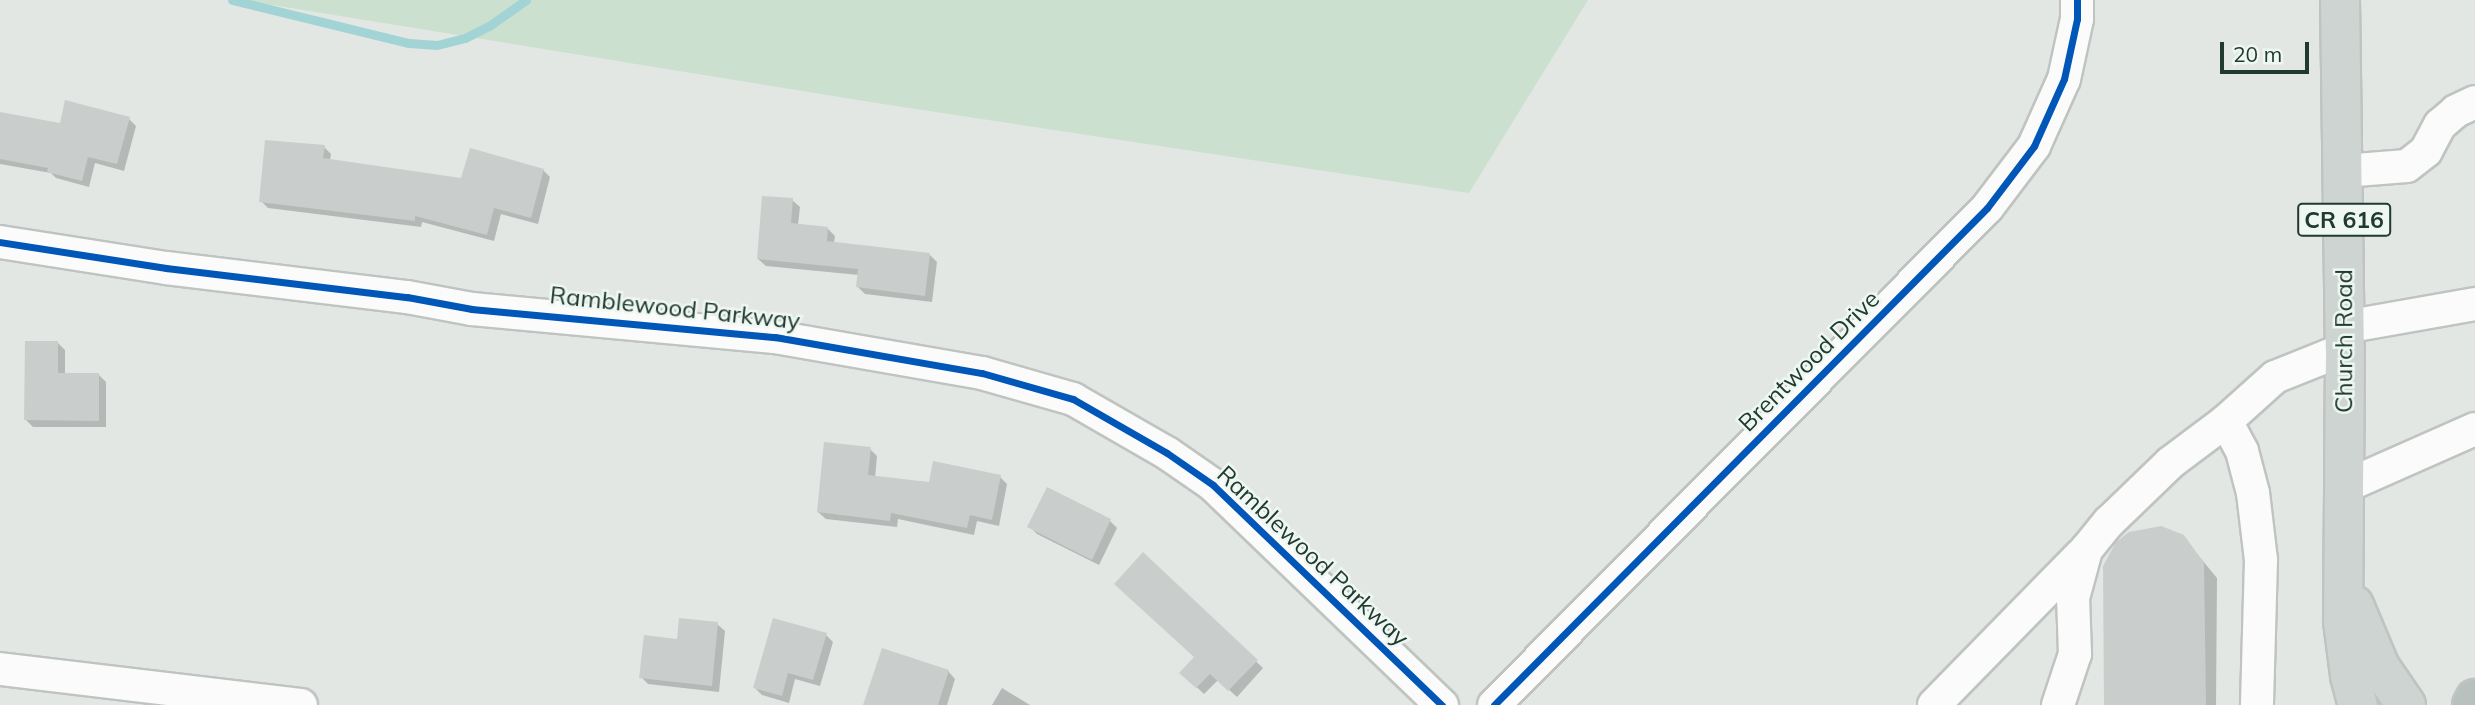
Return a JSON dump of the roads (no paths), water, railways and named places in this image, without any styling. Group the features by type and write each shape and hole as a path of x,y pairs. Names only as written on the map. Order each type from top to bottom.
{"highway":[{"path":"2472,705 2475,699"}],"main road":[{"name":"Church Road","path":"2340,0 2345,338 2345,646 2358,705"},
{"name":"Church Road","path":"2343,555 2355,610 2369,643 2406,705"}],"street":[{"name":"Brentwood Drive","path":"1494,705 1987,208 2034,146 2064,79 2077,19 2077,0"},
{"path":"2343,171 2406,166 2426,151 2440,125 2475,102"},
{"name":"Ramblewood Parkway","path":"0,242 166,268 407,297 472,309 775,337 982,373 1073,400 1155,446 1213,485 1441,705"},
{"path":"1934,705 2086,550 2109,522 2170,463 2226,421 2274,377 2345,338 2475,304"},
{"path":"2226,421 2245,462 2261,560 2256,705"},
{"path":"2344,487 2475,429"},
{"path":"2058,705 2076,654 2073,598 2086,550"},
{"path":"0,669 301,705"}],"waterway":[{"path":"232,0 409,43 437,45 465,38 489,26 526,0"}]}
